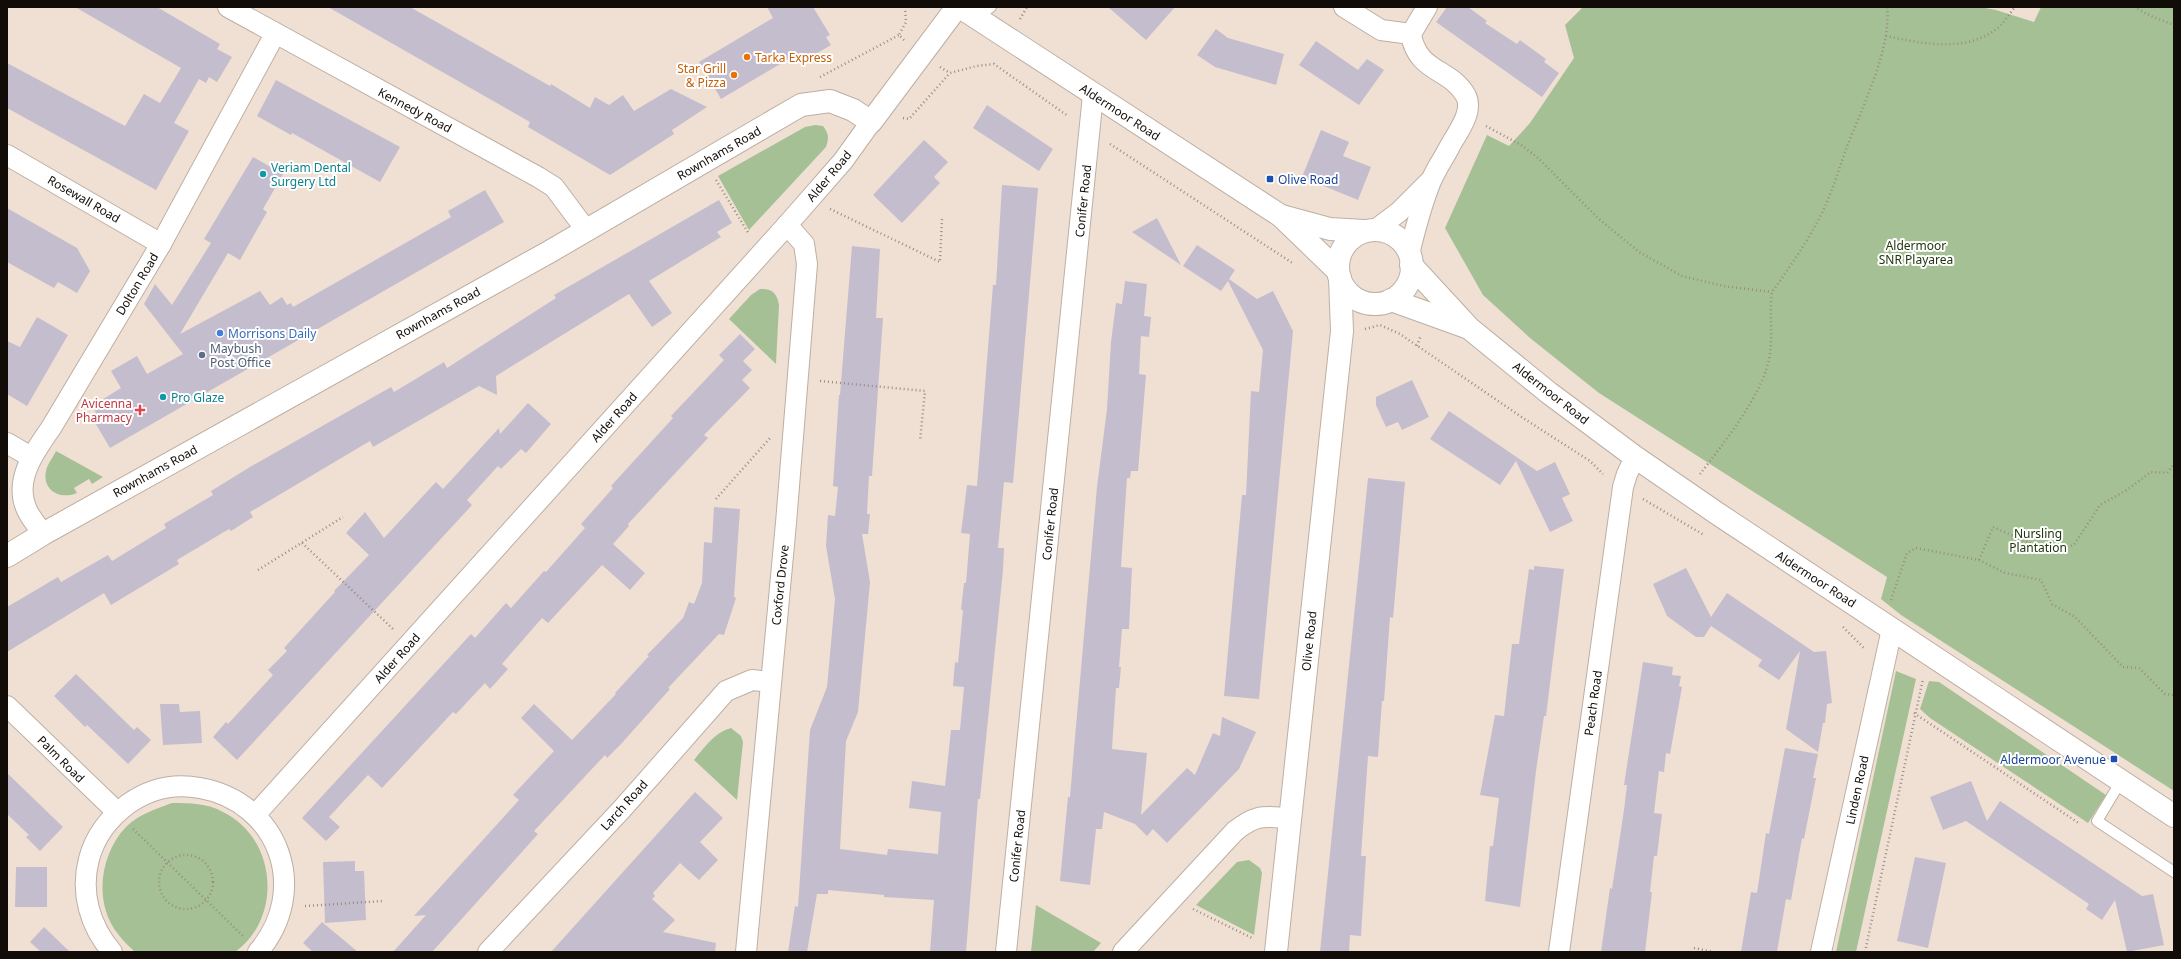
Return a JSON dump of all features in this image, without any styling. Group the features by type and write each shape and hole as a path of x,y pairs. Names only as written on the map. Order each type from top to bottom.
{"street":[{"name":"Kennedy Road","path":"228,7 538,177 554,187 586,230"},
{"name":"Alder Road","path":"255,814 810,199 843,161 957,7"},
{"path":"1344,7 1381,30 1411,34"},
{"path":"1349,325 1404,289 1411,273 1410,260 1417,222 1431,181 1466,116 1468,107 1467,98 1462,89 1425,62 1417,54 1411,34 1427,7"},
{"name":"Aldermoor Road","path":"976,11 1093,95 1281,216 1339,275"},
{"name":"Dolton Road","path":"43,534 27,510 22,492 31,457 52,428 161,244 275,34"},
{"name":"Conifer Road","path":"1006,952 1093,95"},
{"name":"Rownhams Road","path":"7,556 43,534 586,230 801,104 830,101 853,110 871,122"},
{"name":"Rosewall Road","path":"7,155 161,244"},
{"path":"1385,301 1366,303 1355,298 1346,289 1339,275 1340,254 1343,246 1356,234 1369,230 1399,212 1431,181"},
{"name":"Aldermoor Road","path":"1281,216 1330,228 1369,230"},
{"name":"Coxford Drove","path":"746,952 807,264 804,244 787,225"},
{"path":"1369,230 1386,231 1396,236 1404,244 1410,260"},
{"name":"Aldermoor Road","path":"1410,260 1469,328 1549,393 1635,457 2174,816"},
{"name":"Olive Road","path":"1276,951 1349,325 1339,275"},
{"name":"Aldermoor Road","path":"1385,301 1469,328"},
{"path":"7,443 31,457"},
{"name":"Peach Road","path":"1559,952 1623,487 1635,457"},
{"name":"Linden Road","path":"1821,952 1885,660 1888,626"},
{"name":"Larch Road","path":"488,952 622,809 726,691 752,680 770,682"},
{"name":"Palm Road","path":"7,706 117,812"},
{"path":"112,952 96,928 88,907 85,885 91,851 100,834 117,812 138,797 161,788 186,785 219,791 238,801 255,814 275,843 282,861 284,881 282,907 271,935 259,952"},
{"path":"1123,952 1236,831 1250,819 1261,817 1291,818"}],"lane":[{"path":"2121,781 2097,821 2174,872"}],"path":[{"path":"806,104 811,83 899,35 906,22 905,7"},
{"path":"1017,24 1027,7"},
{"path":"1686,492 1736,427 1765,373 1770,355 1770,303 1772,292 1816,225 1827,199 1876,70 1886,36 1888,19 1887,7"},
{"path":"1886,36 1925,44 1955,44 1976,39 1995,30 2016,7"},
{"path":"2134,7 2153,17 2174,25"},
{"path":"899,35 921,55 950,73 977,66 994,64 1090,130 1295,265"},
{"path":"1466,116 1520,144 1537,157 1598,219 1639,252 1682,276 1723,286 1772,292"},
{"path":"706,160 746,232 763,252"},
{"path":"810,199 940,262 942,219"},
{"path":"1349,325 1363,330 1380,325 1400,334 1523,418 1590,461 1607,477 1707,538"},
{"path":"798,379 925,390 920,441"},
{"path":"716,499 795,410"},
{"path":"1979,560 1993,527 2050,552 2074,545 2100,505 2127,490 2152,472 2167,473 2174,464"},
{"path":"258,570 343,517"},
{"path":"302,543 409,644"},
{"path":"1888,626 1907,553 1916,548 1979,560 2006,573 2041,580 2052,604 2075,617 2123,667 2139,668 2165,694 2174,695"},
{"path":"1842,626 1864,649 1885,660"},
{"path":"1865,952 1914,713 1924,676"},
{"path":"1914,713 2083,826"},
{"path":"117,812 259,952"},
{"path":"180,856 193,856 205,863 212,875 213,881 212,888 206,900 196,907 184,909 172,905 167,901 160,885 161,873 168,863 180,856"},
{"path":"1172,899 1276,951"},
{"path":"282,907 383,901"},
{"path":"1694,948 1713,952"}],"green space":[{"path":"1583,7 1979,7 1996,10 2034,22 2041,7 2174,7 2174,791 1901,615 1881,599 1887,577 1599,393 1530,338 1483,295 1445,228 1487,135 1509,146 1530,123 1574,58 1565,25"},
{"path":"815,125 823,126 826,131 828,139 826,147 749,230 718,176 805,127"},
{"path":"760,289 771,290 777,297 779,305 776,364 729,319 751,295"},
{"path":"56,451 103,477 92,484 89,479 74,488 77,493 71,495 54,492 47,484 46,471"},
{"path":"1896,671 1916,679 1856,952 1836,952"},
{"path":"1929,681 1939,682 2106,795 2088,823 1930,718 1920,709"},
{"path":"731,728 741,736 743,742 737,800 694,760 715,737"},
{"path":"172,803 192,803 205,805 223,812 241,824 254,840 263,859 267,879 267,900 261,919 250,937 235,952 135,952 120,937 110,922 105,908 103,879 105,865 110,851 117,838 131,822 148,812"},
{"path":"1249,860 1260,868 1262,873 1254,935 1196,905 1237,862"},
{"path":"1036,905 1101,943 1093,952 1031,952"}],"building":[{"path":"75,7 157,7 220,44 217,49 232,57 217,82 209,77 206,83 199,79 174,123 189,131 156,190 7,108 7,63 125,126 144,94 160,103 181,68"},
{"path":"328,7 410,7 550,86 551,84 590,108 595,97 609,105 623,95 634,111 671,89 707,107 672,130 674,134 610,175 528,127 530,122"},
{"path":"767,7 813,7 830,35 826,37 831,45 802,62 797,54 721,99 699,62 773,18"},
{"path":"1108,7 1175,7 1146,40"},
{"path":"1447,7 1468,7 1487,21 1485,23 1517,44 1520,40 1546,59 1544,62 1559,73 1542,97 1436,22"},
{"path":"1216,29 1228,38 1284,54 1276,85 1215,67 1197,55"},
{"path":"1316,41 1358,70 1367,59 1384,70 1359,105 1299,65"},
{"path":"276,80 400,147 380,182 292,133 291,135 257,116"},
{"path":"987,105 1053,149 1039,171 973,128"},
{"path":"1321,130 1349,142 1343,156 1371,167 1358,200 1302,177"},
{"path":"924,140 948,162 934,177 940,183 902,223 873,195"},
{"path":"253,157 283,174 263,209 267,212 240,260 228,253 180,334 260,291 270,305 282,297 287,305 291,303 293,307 451,217 448,211 485,190 504,222 110,448 91,416 96,413 92,406 121,388 111,371 137,356 147,374 183,354 144,304 155,284 172,305 211,243 204,239"},
{"path":"1002,185 1038,188 1013,483 1004,482 998,548 1004,548 1003,570 980,799 978,799 966,952 930,952 934,900 884,897 884,895 828,890 828,894 817,894 807,952 788,952 795,906 798,907 810,730 827,687 835,599 826,546 828,515 835,516 838,487 833,486 839,395 852,246 880,249 876,318 883,318 872,476 869,476 867,514 870,514 868,534 862,534 870,582 858,712 846,741 840,849 887,855 888,849 938,854 941,812 909,808 912,781 945,786 951,730 960,730 964,687 953,686 955,662 958,663 963,610 961,610 964,583 966,583 970,534 961,533 967,485 977,486 993,285 996,285"},
{"path":"719,200 732,223 717,232 721,237 649,281 672,313 652,327 629,294 496,376 497,395 479,386 373,447 370,441 250,512 253,517 231,531 229,529 177,560 179,564 111,605 104,593 7,652 7,607 58,577 61,582 108,555 112,561 166,528 164,524 213,495 211,491 250,467 391,387 394,392 444,362 447,368 556,298 554,295"},
{"path":"7,208 77,248 90,271 77,293 58,282 54,288 7,262"},
{"path":"1157,218 1181,265 1132,232"},
{"path":"1197,245 1235,270 1229,279 1257,299 1273,291 1293,331 1259,699 1224,696 1242,495 1246,495 1251,391 1259,392 1263,350 1228,281 1221,291 1183,266"},
{"path":"1125,281 1147,284 1144,316 1151,317 1149,337 1141,336 1139,374 1146,375 1138,471 1131,471 1130,478 1127,478 1121,567 1132,568 1129,629 1122,629 1119,667 1121,667 1119,688 1116,688 1112,749 1147,753 1141,815 1187,768 1195,775 1213,733 1220,736 1222,717 1256,732 1239,769 1167,843 1153,829 1147,836 1135,824 1104,812 1102,829 1096,829 1090,885 1060,881 1068,797 1070,797 1097,487 1107,409 1111,342 1116,303 1122,304"},
{"path":"37,317 68,335 27,406 7,394 7,341 20,347"},
{"path":"740,334 755,349 743,361 752,370 742,380 750,388 704,435 708,438 628,524 629,526 613,544 645,573 630,590 602,565 548,623 542,618 502,664 508,669 490,689 485,683 456,714 453,712 382,788 368,775 329,817 340,827 326,841 302,818 471,634 475,638 506,603 511,608 544,571 546,572 585,528 581,524 613,488 611,486 673,418 671,416 724,360 719,355"},
{"path":"1412,380 1429,417 1402,430 1398,422 1386,427 1376,405 1376,397"},
{"path":"528,403 551,424 526,453 521,449 501,469 498,466 467,500 472,505 237,760 213,737 226,722 228,724 273,675 268,670 287,651 284,648 335,592 334,591 369,555 346,533 365,512 384,538 436,482 443,489 499,428 500,434"},
{"path":"1449,411 1537,471 1555,462 1570,494 1562,498 1573,521 1550,532 1516,461 1500,485 1430,439"},
{"path":"1368,478 1405,482 1393,618 1390,617 1378,757 1368,756 1361,856 1366,856 1361,936 1350,935 1349,952 1320,952"},
{"path":"714,507 740,509 734,597 736,598 724,635 719,634 668,688 670,689 622,743 607,758 605,755 534,831 538,834 432,952 393,952 426,915 414,916 519,800 513,795 554,751 521,718 534,704 572,740 616,694 615,693 649,656 647,655 683,618 689,602 694,604 702,583 704,542 712,543"},
{"path":"1534,566 1564,569 1546,716 1544,716 1536,771 1520,907 1485,901 1490,846 1493,846 1499,798 1480,795 1495,715 1504,716 1512,644 1519,644 1529,569 1534,570"},
{"path":"1686,568 1711,617 1727,593 1814,652 1826,651 1832,703 1827,704 1825,723 1823,723 1818,752 1786,729 1800,651 1779,680 1758,666 1762,660 1711,626 1704,637 1696,637 1667,616 1653,584"},
{"path":"1643,662 1673,667 1672,675 1681,676 1679,686 1682,687 1670,754 1666,753 1664,772 1659,771 1654,813 1662,814 1657,856 1654,856 1650,892 1652,892 1645,952 1601,952 1610,888 1612,889 1624,810 1627,785 1624,785"},
{"path":"76,674 134,730 137,727 151,740 128,764 87,725 85,727 54,696"},
{"path":"160,704 179,704 180,712 200,711 202,743 163,745"},
{"path":"1785,748 1818,754 1813,778 1816,778 1804,839 1802,838 1791,900 1786,899 1777,952 1741,952 1751,892 1757,893 1766,833 1769,834"},
{"path":"7,773 63,827 40,851 26,837 29,835 7,814"},
{"path":"1971,781 1987,821 2000,801 2142,896 2153,894 2164,945 2127,952 2115,900 2102,920 2086,909 2089,904 1966,821 1943,830 1930,797"},
{"path":"695,792 723,818 700,842 718,860 699,880 680,863 653,893 655,896 652,899 675,920 663,932 716,943 715,952 551,952"},
{"path":"1915,857 1946,863 1928,948 1897,941"},
{"path":"355,861 355,871 364,871 366,920 325,923 323,862"},
{"path":"16,867 47,867 47,907 15,907"},
{"path":"322,922 358,952 313,952 303,943"},
{"path":"44,927 70,952 41,952 30,942"}],"place":[{"name":"Tarka Express","path":"747,57"},
{"name":"Star Grill & Pizza","path":"734,75"},
{"name":"Veriam Dental Surgery Ltd","path":"263,174"},
{"name":"Olive Road","path":"1270,179"},
{"name":"Morrisons Daily","path":"220,333"},
{"name":"Maybush Post Office","path":"202,355"},
{"name":"Pro Glaze","path":"163,397"},
{"name":"Avicenna Pharmacy","path":"140,410"},
{"name":"Aldermoor Avenue","path":"2114,759"}],"park label":[{"name":"Aldermoor SNR Playarea","path":"1916,252"},
{"name":"Nursling Plantation","path":"2038,540"}]}
